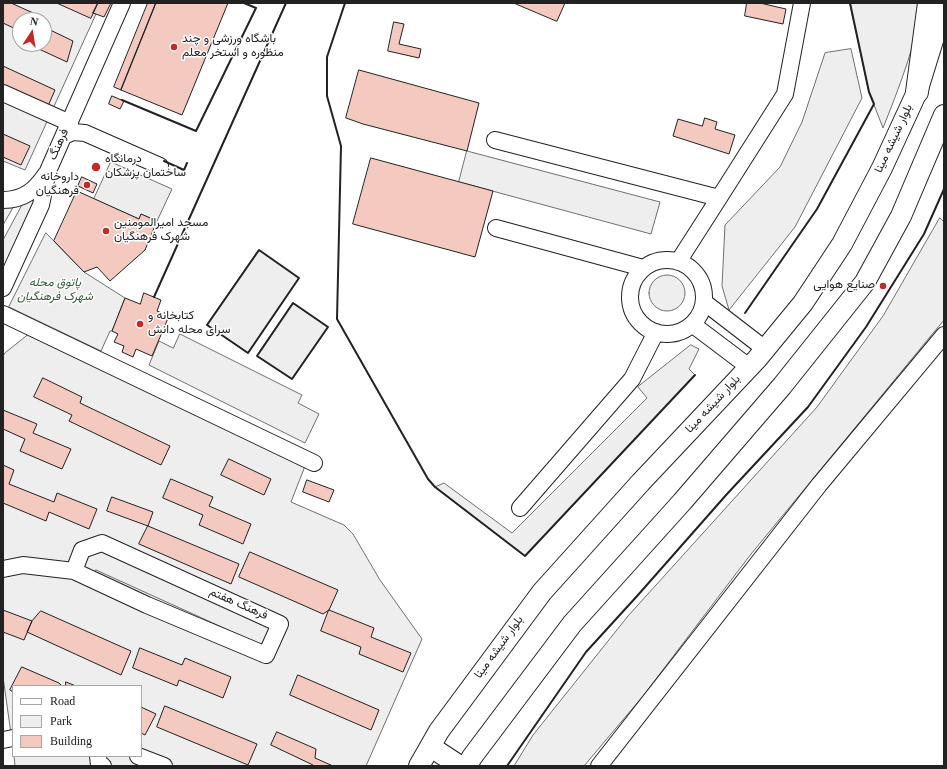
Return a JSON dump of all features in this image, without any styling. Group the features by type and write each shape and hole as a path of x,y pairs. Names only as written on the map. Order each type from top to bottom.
{"highway":[{"path":"917,92 929,3"}],"main road":[{"name":"بلوار شیشه مینا","path":"419,766 439,731 542,592 641,482 749,367 803,303 842,244 882,168 917,92 944,5"},
{"path":"467,766 472,757 572,624 687,496 777,391 865,282 901,216 944,115"},
{"path":"431,746 460,766"}],"street":[{"name":"فرهنگ","path":"3,288 41,205 48,171 122,3"},
{"path":"678,262 785,94 802,3"},
{"path":"3,93 67,130 85,134 160,166"},
{"path":"495,140 719,198"},
{"path":"3,200 17,199 29,193 38,185 48,171"},
{"path":"496,228 643,268"},
{"path":"666,260 678,262 690,268 698,277 703,289 704,302 700,314 692,324 681,331 668,334 656,332 644,326 636,318 631,308 629,297 631,286 636,276 643,268 653,262 666,260"},
{"path":"704,302 765,349"},
{"path":"3,314 314,463"},
{"path":"692,324 749,367"},
{"path":"520,508 632,379 656,332"},
{"path":"599,766 819,485 944,335"},
{"name":"فرهنگ هفتم","path":"3,569 23,565 74,571 147,605 266,655 280,624 102,544 82,550 74,571"},
{"path":"98,757 99,765 103,766"},
{"path":"141,757 164,766"}],"green space":[{"path":"3,3 101,3 25,170 3,161"},
{"path":"850,3 923,3 911,51 883,128 869,92"},
{"path":"851,49 862,98 795,227 729,310 722,286 725,225 780,167 802,122 825,53"},
{"path":"467,151 660,202 651,234 459,182"},
{"path":"42,184 3,280 3,240 23,203"},
{"path":"15,204 3,225 3,205"},
{"path":"940,218 944,222 944,320 751,554 643,696 584,766 514,766 533,735 628,616 817,407 883,316"},
{"name":"پاتوق محله شهرک فرهنگیان","path":"46,233 84,272 125,298 112,331 110,331 101,351 9,307"},
{"path":"259,250 299,278 248,353 207,325"},
{"path":"667,275 677,278 682,283 685,293 682,303 677,308 667,311 657,308 652,303 649,293 652,283 657,278"},
{"path":"293,303 328,327 292,379 257,356"},
{"path":"180,334 302,395 298,403 319,414 305,443 149,365 159,341 173,348"},
{"path":"28,335 305,466 291,502 344,525 353,534 380,580 422,639 366,766 15,766 14,757 142,757 142,685 12,685 12,741 3,677 3,356"},
{"path":"691,345 699,349 689,369 695,375 525,556 435,487 444,483 512,533 647,398 638,387"}],"shaded area":[{"path":"111,162 172,189 157,221 141,214 139,219 94,199"},
{"path":"96,570 268,648 92,576"}],"building":[{"path":"3,3 11,3 31,12 12,12 12,27 3,23"},
{"path":"57,3 98,3 91,18"},
{"path":"98,3 111,3 104,17 93,13"},
{"path":"148,3 156,3 121,90 114,87"},
{"name":"باشگاه ورزشی و چند منظوره و استخر معلم","path":"156,3 228,3 182,115 121,90"},
{"path":"514,3 565,3 557,21"},
{"path":"747,3 760,3 786,9 783,24 745,16"},
{"path":"394,22 404,24 399,44 421,49 419,58 388,51"},
{"path":"52,31 73,41 67,62 45,52 52,52"},
{"path":"3,66 55,90 48,106 3,85"},
{"path":"359,70 479,103 467,151 363,124 346,118"},
{"path":"112,96 124,101 120,109 109,104"},
{"path":"705,118 717,122 715,129 735,135 729,154 673,136 678,119 702,126"},
{"path":"3,134 30,146 21,165 3,157"},
{"path":"371,158 493,191 475,257 353,224"},
{"name":"داروخانه فرهنگیان","path":"82,177 97,184 93,193 78,186"},
{"name":"مسجد امیرالمومنین شهرک فرهنگیان","path":"77,191 139,219 141,214 157,221 145,250 110,281 97,267 84,272 54,241"},
{"name":"کتابخانه و سرای محله دانش","path":"144,293 161,300 157,311 169,316 152,356 136,349 133,357 122,352 124,346 114,342 118,334 112,331 125,298 140,304"},
{"path":"43,378 82,397 80,403 170,446 161,465 69,421 72,415 34,397"},
{"path":"3,410 37,424 33,433 71,449 62,469 20,451 25,439 3,429"},
{"path":"229,459 271,479 264,495 221,475"},
{"path":"3,465 14,470 9,484 54,502 57,493 97,509 89,529 49,512 46,521 3,503"},
{"path":"171,479 213,497 209,506 251,524 243,544 199,525 203,515 163,498"},
{"path":"307,480 334,490 329,502 303,492"},
{"path":"112,497 153,512 148,526 107,511"},
{"path":"148,526 239,564 231,584 139,544"},
{"path":"250,552 338,590 329,610 323,614 239,577"},
{"path":"3,610 32,621 24,640 3,632"},
{"path":"329,610 374,628 371,637 411,653 403,672 359,654 361,647 321,631"},
{"path":"41,611 131,651 121,675 27,632 32,621"},
{"path":"140,648 182,665 185,658 231,677 223,698 179,680 177,686 133,668"},
{"path":"22,667 61,685 13,685"},
{"path":"298,675 379,710 371,730 290,695"},
{"path":"66,682 74,685 66,685"},
{"path":"165,706 257,744 248,765 157,727"},
{"path":"142,707 156,714 145,735 142,734"},
{"path":"277,732 316,749 315,758 333,766 313,766 271,745"}],"wall":[{"path":"122,100 196,131 256,8 244,3"},
{"path":"154,297 286,3"},
{"path":"345,3 327,57 327,96 341,146 337,319 428,479 435,487"},
{"path":"745,313 817,209 874,104 869,92 850,3"},
{"path":"164,161 184,170 187,163"},
{"path":"507,766 586,652 727,494 808,407 866,327 924,234 944,189"},
{"path":"259,250 299,278 248,353 207,325 259,250"},
{"path":"293,303 328,327 292,379 257,356 293,303"},
{"path":"435,487 525,556 695,375"}],"place":[{"name":"باشگاه ورزشی و چند منظوره و استخر معلم","path":"174,47"},
{"name":"درمانگاه ساختمان پزشکان","path":"96,167"},
{"name":"داروخانه فرهنگیان","path":"87,185"},
{"name":"مسجد امیرالمومنین شهرک فرهنگیان","path":"106,231"},
{"name":"صنایع هوایی","path":"883,286"},
{"name":"کتابخانه و سرای محله دانش","path":"140,324"}]}
